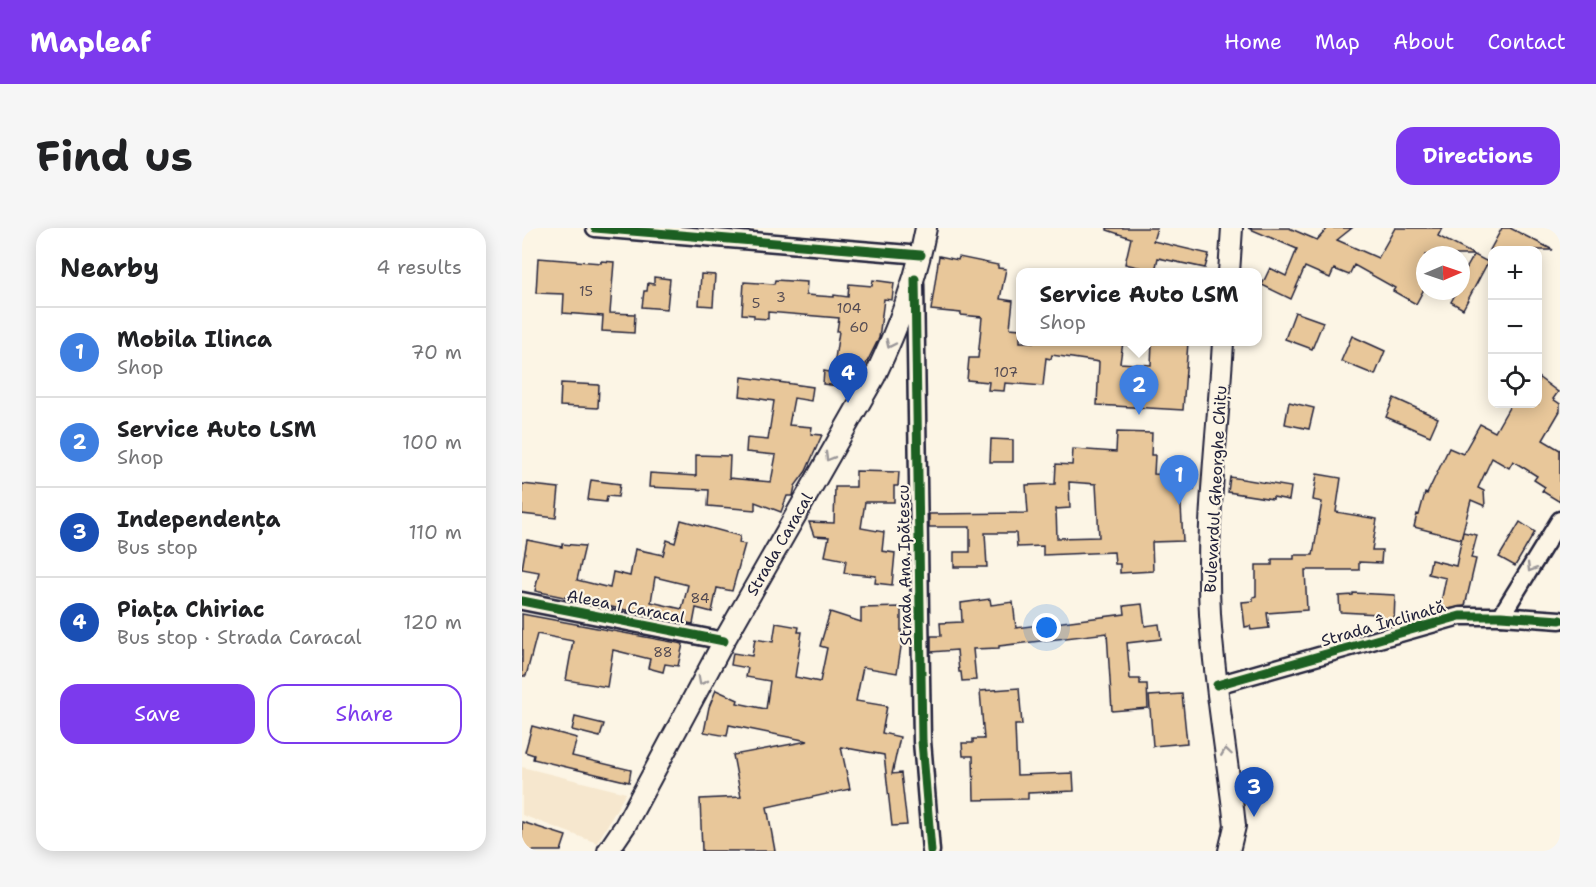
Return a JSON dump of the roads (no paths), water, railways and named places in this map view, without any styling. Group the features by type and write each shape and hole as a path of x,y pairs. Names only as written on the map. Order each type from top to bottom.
{"main road":[{"name":"Strada Caracal","path":"608,851 625,826 724,641 875,376 897,330 915,279 926,228"},
{"path":"1229,268 1232,228"},
{"name":"Bulevardul Gheorghe Chițu","path":"1223,346 1215,431 1210,532 1210,614 1233,808 1234,826 1229,851"}],"street":[{"path":"596,228 921,255"},
{"name":"Strada Ana Ipătescu","path":"915,279 922,741 931,851"},
{"path":"1502,616 1560,520"},
{"name":"Aleea 1 Caracal","path":"522,601 724,641"},
{"name":"Strada Înclinată","path":"1217,685 1460,616 1560,620"}],"place":[{"name":"Piața Chiriac","path":"848,403"},
{"name":"Service Auto LSM","path":"1139,415"},
{"name":"Mobila Ilinca","path":"1179,505"},
{"name":"Independența","path":"1254,817"}]}
